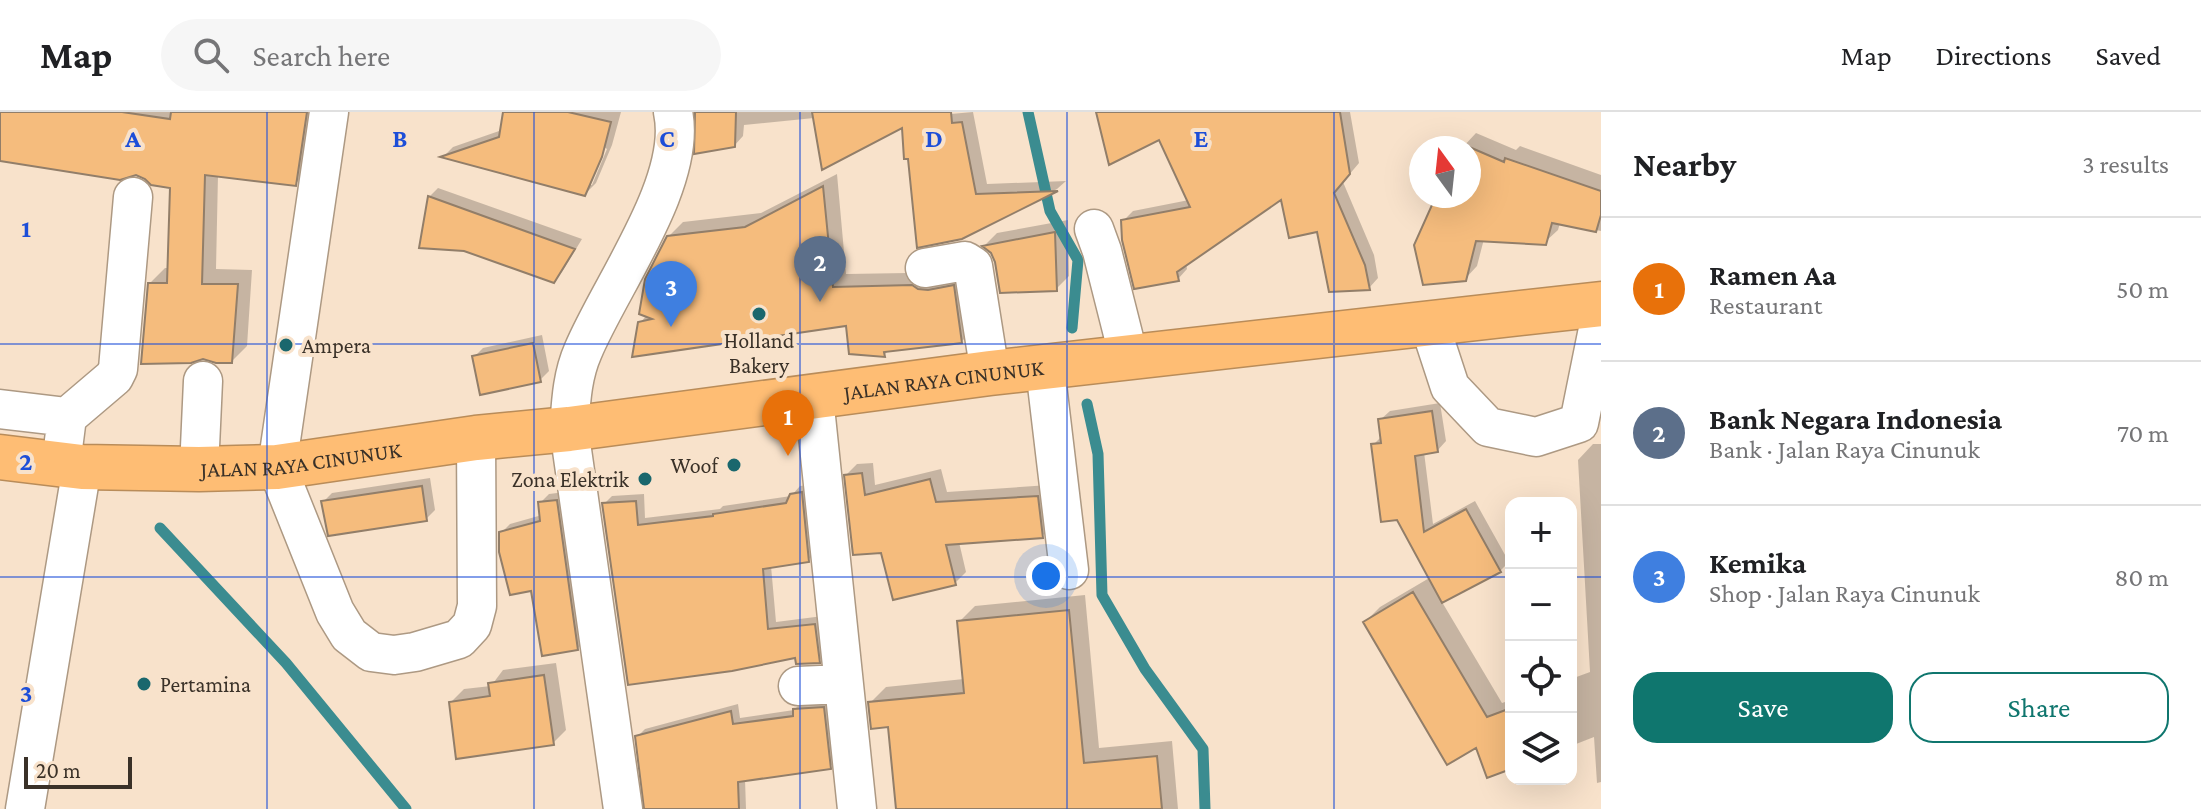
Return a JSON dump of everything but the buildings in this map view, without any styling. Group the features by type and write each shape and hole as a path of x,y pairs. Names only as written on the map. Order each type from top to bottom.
{"highway":[{"name":"JALAN RAYA CINUNUK","path":"0,457 72,465 199,469 277,467 476,438 569,429 990,373 1601,304"}],"street":[{"path":"329,112 277,467 335,612 349,635 371,652 394,655 415,652 459,639 472,625 477,606 476,438"},
{"path":"623,809 569,429 571,392 582,353 649,219 673,160 677,128 673,112"},
{"path":"0,409 67,417 114,377 118,369 133,197"},
{"path":"1094,229 1129,358"},
{"path":"925,268 965,261 973,266 990,373"},
{"path":"1429,323 1450,387 1488,427 1536,437 1579,423 1601,314"},
{"path":"1045,368 1069,570"},
{"path":"199,469 203,381"},
{"path":"814,398 857,809"},
{"path":"25,809 72,465 67,417"},
{"path":"798,686 843,684"}],"waterway":[{"path":"1028,112 1050,211 1078,260 1072,328"},
{"path":"1087,404 1098,454 1102,595 1145,669 1203,749 1205,809"},
{"path":"160,528 286,663 406,809"}],"place":[{"name":"Bank Negara Indonesia","path":"820,302"},
{"name":"Holland Bakery","path":"759,314"},
{"name":"Kemika","path":"671,327"},
{"name":"Ampera","path":"286,345"},
{"name":"Ramen Aa","path":"788,456"},
{"name":"Woof","path":"734,465"},
{"name":"Zona Elektrik","path":"645,479"},
{"name":"Pertamina","path":"144,684"}]}
